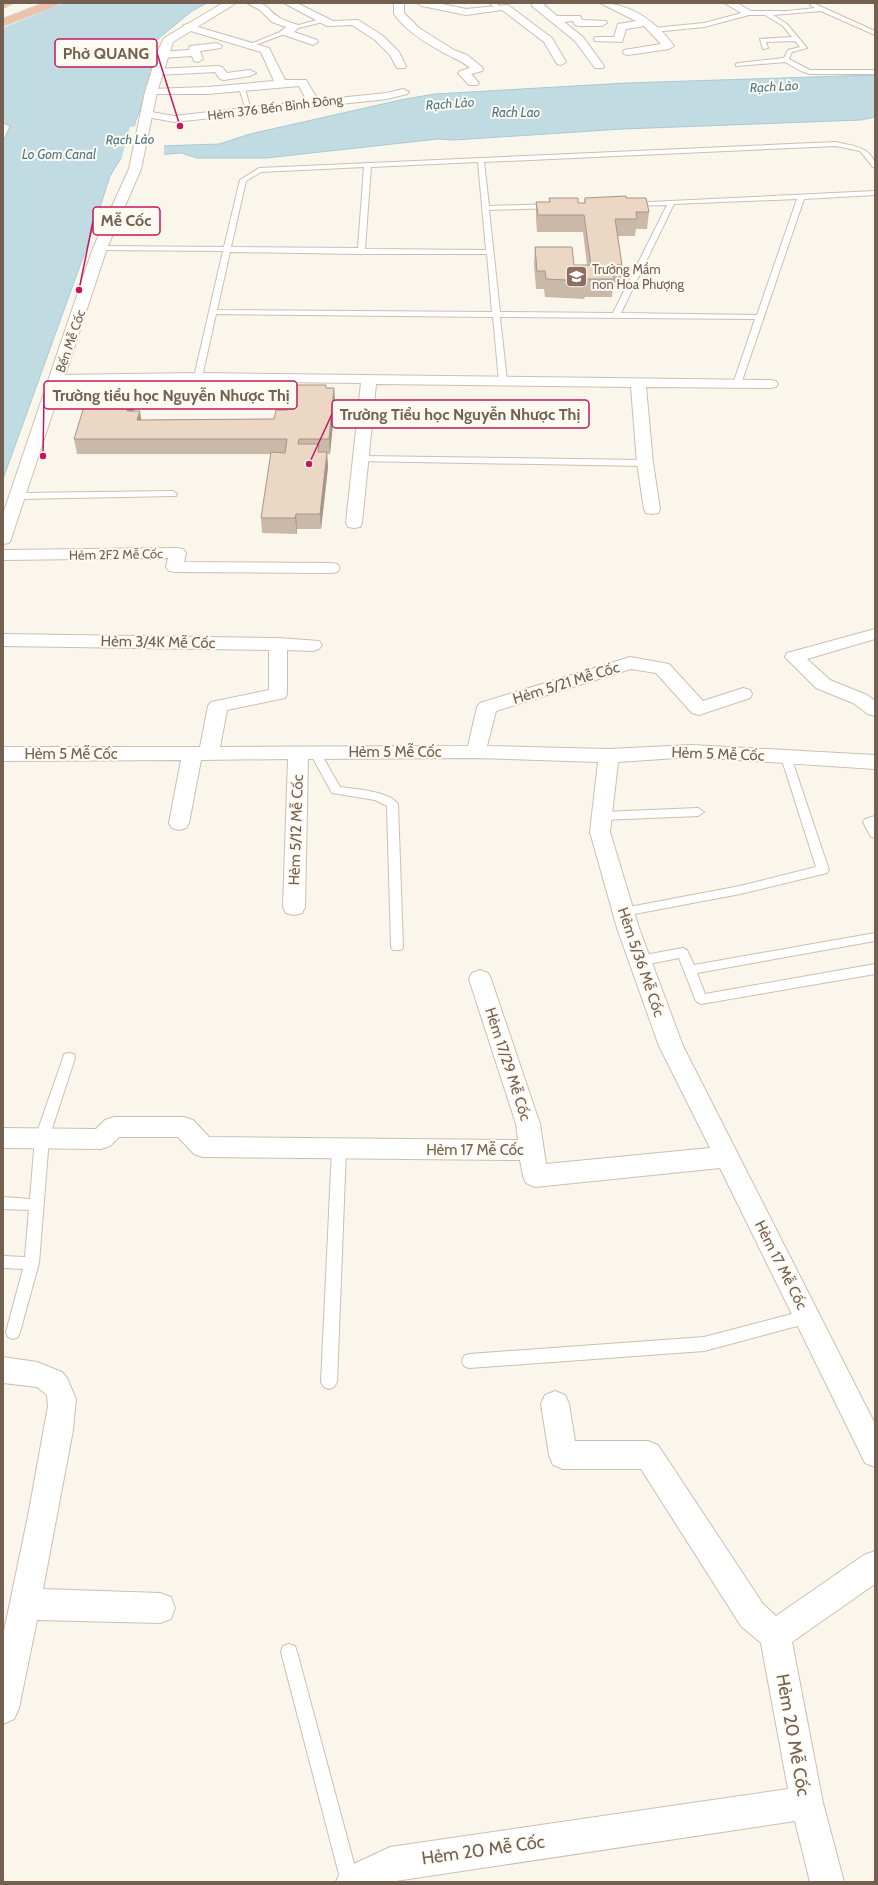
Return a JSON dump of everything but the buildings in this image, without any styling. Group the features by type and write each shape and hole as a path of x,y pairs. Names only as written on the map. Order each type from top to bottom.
{"highway":[{"path":"3,5 8,3"},
{"path":"3,16 36,3"},
{"path":"3,23 53,3"}],"street":[{"name":"Bến Mễ Cốc","path":"3,539 100,248 135,169 151,92 168,40 231,3"},
{"path":"252,3 264,8 276,20 290,30 313,42"},
{"path":"289,3 331,24 354,22 380,38 395,54 401,66"},
{"path":"403,3 399,14 414,30 450,52 463,57 478,68 464,73 472,83"},
{"path":"422,3 466,12 499,6 531,4 555,19 579,39 599,66"},
{"path":"605,3 633,14 650,27 669,46 628,52"},
{"path":"729,3 749,13"},
{"path":"499,6 548,40 561,62"},
{"path":"323,19 342,14 339,12"},
{"path":"555,19 576,18 579,23 602,23"},
{"path":"599,39 618,40 622,26 650,27"},
{"path":"188,27 265,50 281,84"},
{"path":"162,55 197,56 194,48 217,46"},
{"path":"157,72 218,69 224,77 274,70"},
{"path":"151,92 183,92 302,82 314,103"},
{"name":"Hẻm 376 Bến Bình Đông","path":"145,118 174,119 387,96 403,92"},
{"path":"57,378 198,377 770,384"},
{"path":"354,522 369,379"},
{"path":"638,382 645,463 652,509"},
{"name":"Hẻm 2F2 Mễ Cốc","path":"3,555 177,553 175,567 331,568"},
{"path":"874,634 794,657 823,684 860,699 875,710"},
{"name":"Hẻm 3/4K Mễ Cốc","path":"3,640 313,645"},
{"path":"179,823 200,753 218,706 278,694 278,644"},
{"name":"Hẻm 5/21 Mễ Cốc","path":"476,752 486,707 630,663 662,668 699,709 743,694"},
{"name":"Hẻm 5 Mễ Cốc","path":"3,754 476,752 608,756 692,751 875,762"},
{"name":"Hẻm 5/12 Mễ Cốc","path":"294,907 307,753"},
{"name":"Hẻm 5/36 Mễ Cốc","path":"608,756 600,832 639,961 671,1046 727,1157"},
{"name":"Hẻm 17/29 Mễ Cốc","path":"480,979 528,1124 531,1150"},
{"name":"Hẻm 17 Mễ Cốc","path":"3,1138 101,1140 114,1127 184,1127 203,1147 531,1150 535,1176 727,1157 875,1453"},
{"path":"3,1370 41,1376 55,1383 62,1395 61,1414 52,1468 3,1708"},
{"path":"555,1404 563,1455 648,1455 752,1615 775,1635 875,1566"},
{"path":"25,1604 160,1608"},
{"name":"Hẻm 20 Mễ Cốc","path":"351,1882 390,1864 807,1803 775,1635"},
{"path":"807,1803 828,1882"}],"lane":[{"path":"811,3 875,33"},
{"path":"650,27 704,25 749,13 788,13 821,9"},
{"path":"766,13 785,25 804,48 790,51 786,60"},
{"path":"251,45 323,19"},
{"path":"765,48 762,40 796,39"},
{"path":"738,65 786,60 796,65 801,70 810,72 875,72"},
{"path":"242,88 249,110"},
{"path":"198,377 243,180 259,170 836,144 862,150 875,166"},
{"path":"481,160 503,381"},
{"path":"361,252 368,165"},
{"path":"626,204 875,193"},
{"path":"737,384 801,197"},
{"path":"616,316 672,202"},
{"path":"486,208 563,206"},
{"path":"100,248 361,252 490,252"},
{"path":"213,312 761,317"},
{"path":"361,459 645,463"},
{"path":"18,496 173,494"},
{"path":"307,753 336,790 378,797 392,804 397,947"},
{"path":"624,912 740,890 823,870 786,756"},
{"path":"602,816 698,812"},
{"path":"875,820 869,822 875,834"},
{"path":"690,970 875,937"},
{"path":"639,961 683,953 701,999 875,969"},
{"path":"13,1332 32,1263 42,1138 69,1058"},
{"path":"329,1382 339,1149"},
{"path":"3,1203 36,1204"},
{"path":"3,1262 32,1263"},
{"path":"469,1361 704,1344 807,1316"},
{"path":"289,1652 351,1882"}],"water":[{"path":"3,3 207,3 192,11 154,42 150,83 135,123 131,147 219,144 250,134 405,99 435,94 626,83 875,75 875,117 861,120 623,129 454,140 438,139 266,158 197,158 181,153 121,158 110,176 91,235 3,479 3,142 10,126 3,123"}],"pier":[{"path":"3,3 64,3 3,28"},
{"path":"137,126 134,145 164,145 164,157 122,160 120,164 130,127"}],"place":[{"name":"Phở QUANG","path":"180,126"},
{"name":"Trường Mầm non Hoa Phượng","path":"577,276"},
{"name":"Mễ Cốc","path":"79,290"},
{"name":"Trường tiểu học Nguyễn Nhược Thị","path":"43,456"},
{"name":"Trường Tiểu học Nguyễn Nhược Thị","path":"309,464"}],"water label":[{"name":"Rạch Lào","path":"774,86"},
{"name":"Rạch Lào","path":"450,103"},
{"name":"Rach Lao","path":"516,112"},
{"name":"Rạch Lào","path":"130,139"},
{"name":"Lo Gom Canal","path":"59,154"}]}
